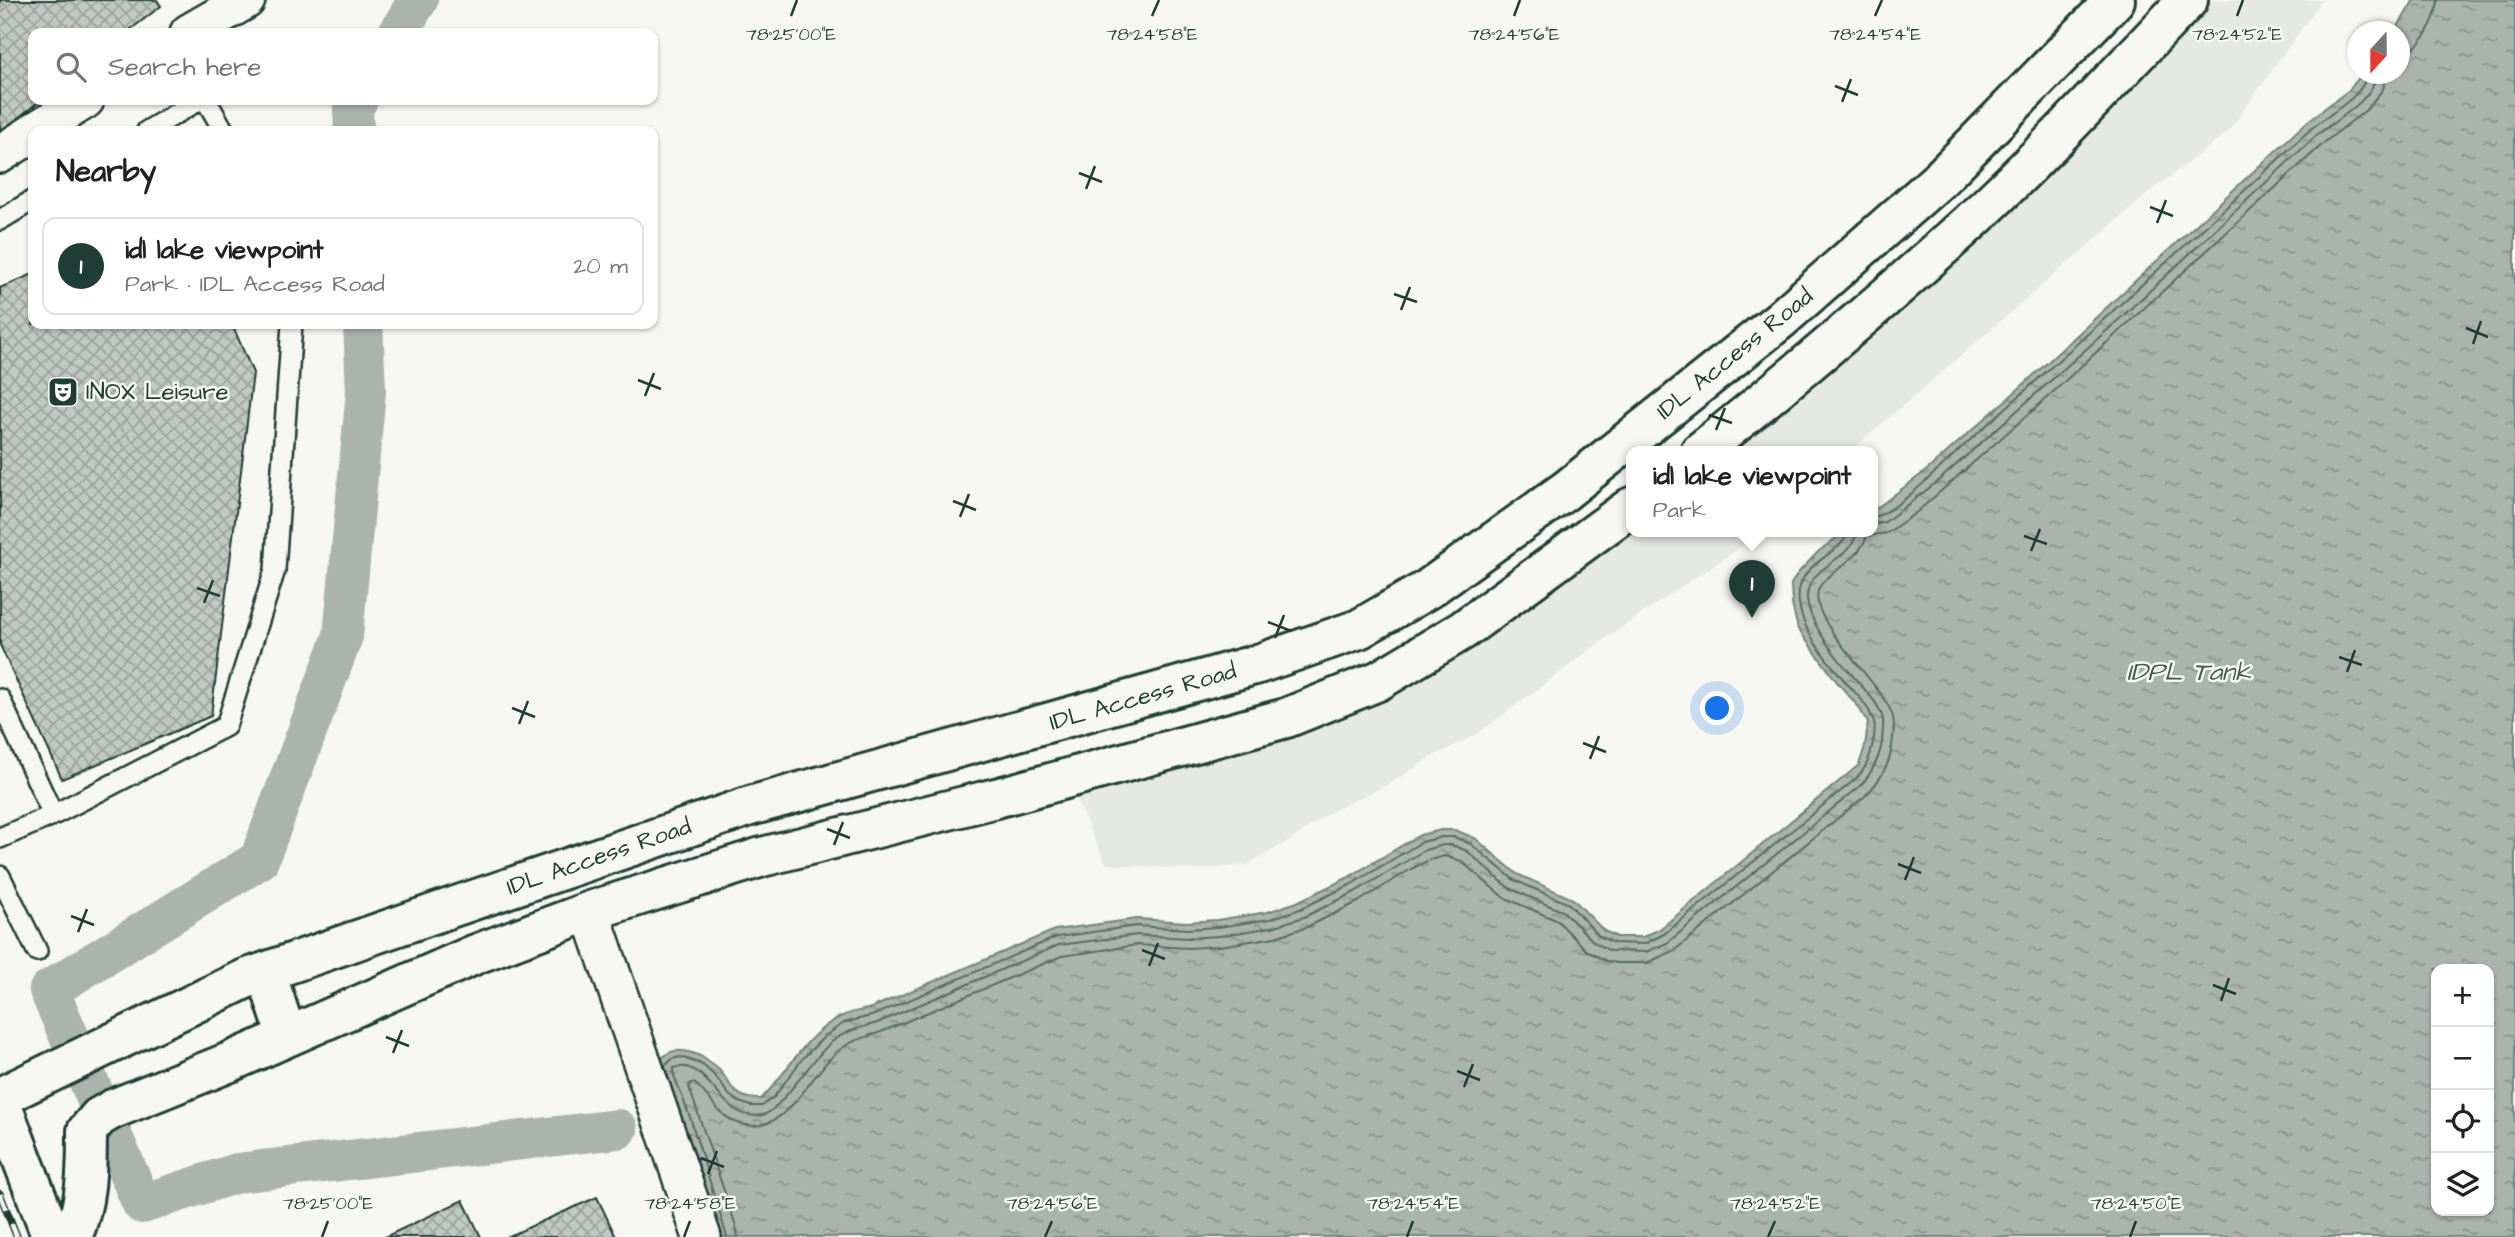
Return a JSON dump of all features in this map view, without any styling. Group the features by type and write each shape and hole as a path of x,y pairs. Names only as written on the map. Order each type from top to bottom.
{"main road":[{"name":"IDL Access Road","path":"0,1099 256,976 750,806 1258,664 1359,629 1428,589 1565,491 1780,320 1940,179 2115,0"},
{"path":"1708,446 1823,354 1969,223 2040,154 2188,0"},
{"path":"72,1237 83,1204 87,1131 99,1117 113,1109 230,1062 476,954 590,911 762,857 996,798 1286,718 1378,681 1452,636 1626,511"},
{"path":"256,976 287,1037"},
{"path":"0,1099 52,1237"}],"street":[{"path":"195,28 224,5"},
{"path":"44,126 77,105"},
{"path":"0,154 28,136"},
{"path":"590,911 702,1237"}],"lane":[{"path":"155,126 191,105"},
{"path":"208,105 221,126"},
{"path":"0,220 28,203"},
{"path":"0,838 53,815 226,726 275,570 292,329"},
{"path":"0,699 53,815"},
{"path":"0,876 37,951"}],"shaded area":[{"path":"2212,0 2322,0 2228,132 2151,191 1856,446 1728,446 2058,158"},
{"path":"1626,525 1626,537 1750,537 1736,550 1606,638 1477,734 1428,759 1389,784 1330,812 1289,841 1246,865 1196,870 1106,864 1074,795 1244,744"}],"water":[{"name":"IDPL Tank","path":"2414,0 2515,0 2515,1237 712,1237 658,1064 671,1052 687,1052 704,1058 720,1071 738,1093 747,1098 761,1099 806,1044 840,1017 871,1008 1055,930 1137,919 1187,922 1268,912 1297,902 1347,878 1420,835 1441,830 1455,830 1475,838 1517,874 1573,899 1604,931 1617,937 1643,937 1660,929 1859,765 1868,723 1858,706 1798,629 1791,584 1799,572 1838,537 1878,537 1878,507 1927,470 2023,385 2308,121 2354,84 2410,84 2410,21 2401,21"}],"building":[{"path":"0,0 157,0 161,6 132,28 28,28 28,105 35,105 0,132"},
{"path":"28,276 28,329 234,329 253,373 211,716 62,779 0,645 0,288"},
{"path":"597,1197 616,1237 507,1237"},
{"path":"463,1200 481,1237 385,1237"}],"waterway":[{"path":"401,28 418,0"},
{"path":"354,126 355,105"},
{"path":"363,329 366,391 343,636 259,860 49,990 142,1204 237,1173 618,1129"}],"railway":[{"path":"0,1194 17,1237"}],"place":[{"name":"INOX Leisure","path":"63,392"},
{"name":"idl lake viewpoint","path":"1752,618"}]}
